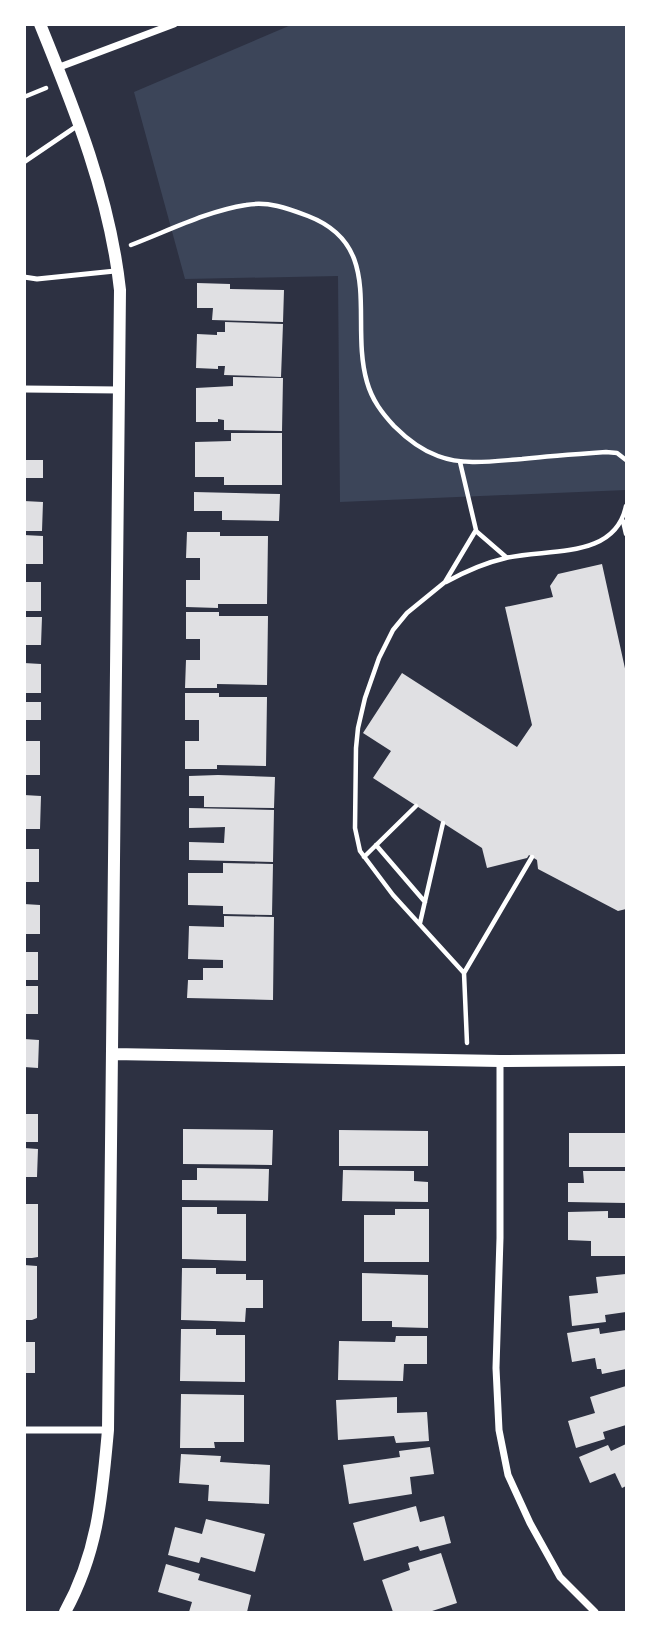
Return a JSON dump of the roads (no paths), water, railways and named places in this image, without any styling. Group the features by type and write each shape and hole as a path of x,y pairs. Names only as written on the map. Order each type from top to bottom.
{"street":[{"path":"40,24 80,124 103,201 120,290 108,1430 94,1543 79,1588 65,1612"},
{"path":"57,68 174,24"},
{"path":"24,389 119,390"},
{"path":"112,1054 500,1061 626,1060"},
{"path":"500,1061 500,1238 496,1368 499,1430 508,1475 530,1523 560,1577 595,1612"},
{"path":"24,1430 108,1430"}],"lane":[{"path":"24,162 80,124"},
{"path":"24,277 37,279 118,271"}]}
